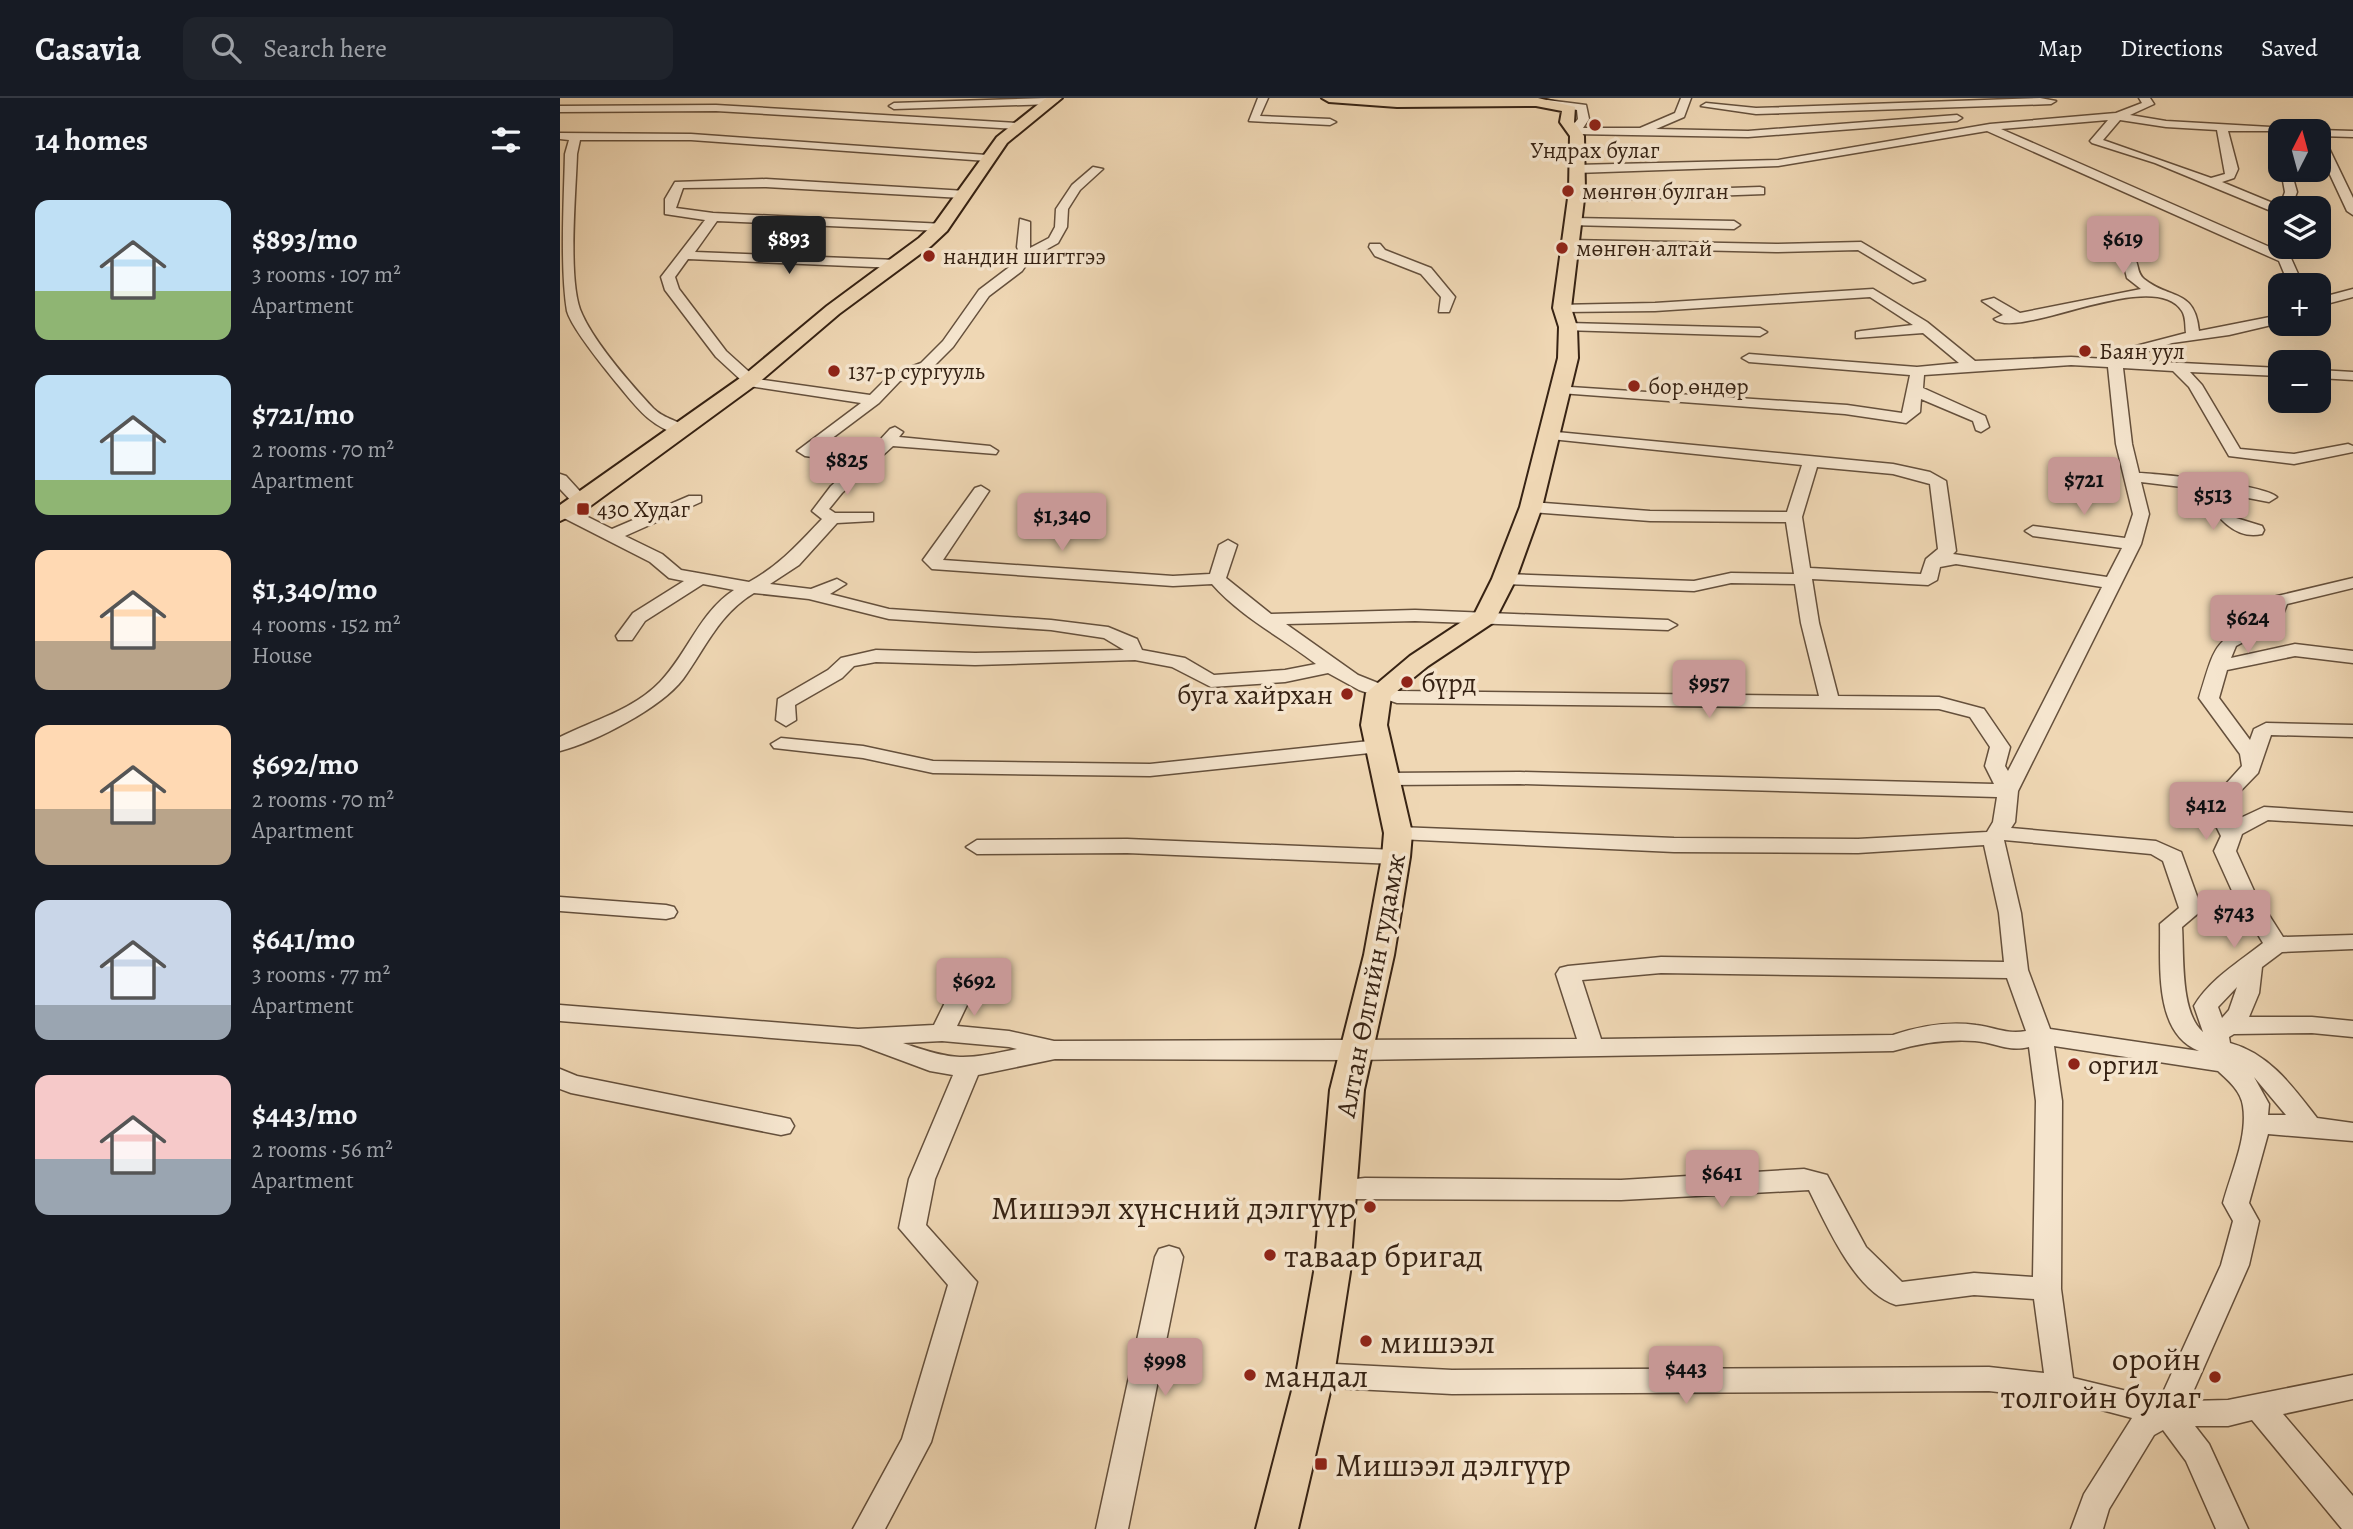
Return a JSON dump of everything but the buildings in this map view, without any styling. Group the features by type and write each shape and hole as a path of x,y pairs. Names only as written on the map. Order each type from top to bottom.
{"main road":[{"path":"1329,98 1398,103 1547,103 1558,110 1557,123 1574,131 1576,169 1565,318 1568,358 1531,507 1504,579 1485,617 1419,661 1378,693"},
{"path":"562,513 748,381 833,310 897,264 941,227 988,158 1017,126 1054,99"},
{"name":"Алтан Өлгийн гудамж","path":"1278,1529 1315,1376 1332,1272 1347,1090 1354,1051 1379,955 1397,845 1374,725 1378,693"}],"street":[{"path":"1263,98 1253,119 1330,122"},
{"path":"1706,106 1780,98"},
{"path":"2144,98 2149,104 2117,116 2096,141 2159,161 2268,204"},
{"path":"866,107 1054,99"},
{"path":"1642,131 1673,119 1686,102 1756,111 1892,104 2051,101"},
{"path":"560,136 591,103"},
{"path":"560,109 591,103 1017,126"},
{"path":"1547,103 1582,107 1584,119 1574,131"},
{"path":"1576,169 1778,163 2078,117 2117,116 2268,129"},
{"path":"1574,131 1748,134 1957,118"},
{"path":"2208,182 2230,176 2232,169 2222,127"},
{"path":"1989,129 2268,245"},
{"path":"2331,133 2353,134"},
{"path":"560,136 691,137 988,158"},
{"path":"575,137 571,154 569,278 574,313 607,363 646,409 659,422 681,430"},
{"path":"2331,166 2351,204"},
{"path":"870,460 805,451 874,400 902,375 926,366 948,344 984,293 1017,268 1026,255 1054,240 1061,227 1062,209 1076,188 1097,169"},
{"path":"941,227 713,217 669,211 671,199 679,185 766,183 962,194"},
{"path":"2339,183 2353,184"},
{"path":"1573,221 1760,191"},
{"path":"713,217 706,231 683,254 668,277 672,290 721,354 748,381 874,400"},
{"path":"1573,221 1734,225"},
{"path":"1573,221 1776,248 1861,246 1918,280"},
{"path":"1024,222 1023,247 1026,255"},
{"path":"2103,241 2129,260 2134,278 2155,293"},
{"path":"1375,247 1380,253 1426,271 1448,297 1444,309"},
{"path":"683,254 897,264"},
{"path":"1565,318 1760,298 1873,293 1926,328 1972,366"},
{"path":"2001,319 2130,293 2155,293 2179,300 2188,308 2193,316 2193,336"},
{"path":"2331,299 2353,293"},
{"path":"1989,301 2018,317"},
{"path":"2331,304 2353,307"},
{"path":"1565,318 1760,332"},
{"path":"2060,1387 2046,1289 2049,1101 2040,1036 2016,970 2010,914 1995,835 2004,822 2008,791 2110,583 2132,544 2141,514 2124,444 2114,356 2170,339 2268,321"},
{"path":"1861,335 1926,328"},
{"path":"1749,358 1917,371 1972,366 2113,362 2268,371"},
{"path":"2178,367 2195,384 2235,453 2294,459 2348,449"},
{"path":"1560,390 1847,410 1858,414 1906,418 1912,412 1917,371"},
{"path":"902,375 908,379 932,379"},
{"path":"2331,375 2353,376"},
{"path":"1914,390 1971,414 1980,419 1981,427"},
{"path":"1504,579 1694,586 1731,578 1803,576 1928,580 1932,563 1947,551 1938,481 1921,472 1843,467 1812,461 1551,434"},
{"path":"867,517 832,518 820,511 826,500 892,437 990,451"},
{"path":"1812,461 1805,473 1794,517 1810,623 1830,701"},
{"path":"2133,477 2176,479 2269,497"},
{"path":"560,479 581,502"},
{"path":"2204,486 2230,522 2256,530"},
{"path":"981,491 932,560 938,565 1173,581 1217,579"},
{"path":"611,536 695,499"},
{"path":"1531,507 1650,516 1794,517"},
{"path":"562,513 656,558 675,574 813,595 921,618 984,619 1108,633 1130,643 1135,654"},
{"path":"560,745 647,702 666,688 709,639 710,621 730,601 793,561 832,518"},
{"path":"2033,531 2132,544"},
{"path":"1217,579 1228,545"},
{"path":"1932,563 1956,559 2110,583"},
{"path":"625,636 639,617 701,578"},
{"path":"1217,579 1239,603 1286,632 1328,667 1378,693 1397,697 1939,703 1977,713 2000,747 1995,766 2008,791"},
{"path":"2251,765 2250,754 2209,698 2229,642 2274,618 2279,601 2302,592 2352,582"},
{"path":"813,595 837,584"},
{"path":"1264,620 1347,616 1485,617 1564,623 1668,625"},
{"path":"2221,666 2295,650 2353,657"},
{"path":"786,720 786,702 835,674 848,662 867,658 1101,657 1135,654 1178,662 1211,681 1285,677 1328,667"},
{"path":"2276,946 2244,893 2225,851 2232,836 2216,806 2219,800 2243,780 2258,756 2261,733 2266,729 2353,731"},
{"path":"781,744 863,752 933,767 1113,771 1183,767 1379,746"},
{"path":"1386,779 1520,778 2008,791"},
{"path":"2230,832 2264,813 2353,819"},
{"path":"977,846 1858,846 1995,835 2157,848 2173,857 2191,910 2171,924 2175,989 2184,1026 2197,1041 2223,1042 2245,1058 2279,1087 2310,1128"},
{"path":"560,904 666,912"},
{"path":"2223,1042 2251,987 2251,964 2276,946 2353,942"},
{"path":"1592,1049 1568,974 1661,965 2016,970"},
{"path":"942,1033 965,984"},
{"path":"563,1019 858,1037 942,1033 1009,1039 1054,1050"},
{"path":"858,1037 939,1065 968,1068 1054,1050 1592,1049 1893,1043 1927,1033 1977,1033 2013,1042 2040,1036 2223,1042 2312,1025 2353,1029"},
{"path":"2087,1529 2095,1504 2143,1426 2168,1414 2235,1265 2246,1221 2236,1203 2256,1125 2256,1104 2223,1042"},
{"path":"870,1529 916,1442 963,1282 912,1228 922,1179 968,1068"},
{"path":"560,1078 571,1084 781,1126"},
{"path":"2256,1125 2287,1124 2353,1132"},
{"path":"1337,1189 1438,1185 1559,1190 1687,1188 1804,1179 1818,1182 1856,1255 1896,1294 1974,1284 2046,1289"},
{"path":"1112,1529 1169,1256"},
{"path":"1315,1376 1452,1382 1989,1379 2060,1387 2168,1414 2228,1413 2353,1387"},
{"path":"2259,1406 2353,1519"},
{"path":"2168,1414 2198,1453 2232,1529"}],"place":[{"name":"Ундрах булаг","path":"1595,125"},
{"name":"мөнгөн булган","path":"1568,191"},
{"name":"мөнгөн алтай","path":"1562,248"},
{"name":"нандин шигтгээ","path":"929,256"},
{"name":"Баян уул","path":"2085,351"},
{"name":"137-р сургууль","path":"834,371"},
{"name":"бор өндөр","path":"1634,386"},
{"name":"430 Худаг","path":"583,509"},
{"name":"бүрд","path":"1407,682"},
{"name":"буга хайрхан","path":"1347,694"},
{"name":"оргил","path":"2074,1064"},
{"name":"Мишээл хүнсний дэлгүүр","path":"1370,1207"},
{"name":"таваар бригад","path":"1270,1255"},
{"name":"мишээл","path":"1366,1341"},
{"name":"мандал","path":"1250,1375"},
{"name":"оройн толгойн булаг","path":"2215,1377"},
{"name":"Мишээл дэлгүүр","path":"1321,1464"}]}
